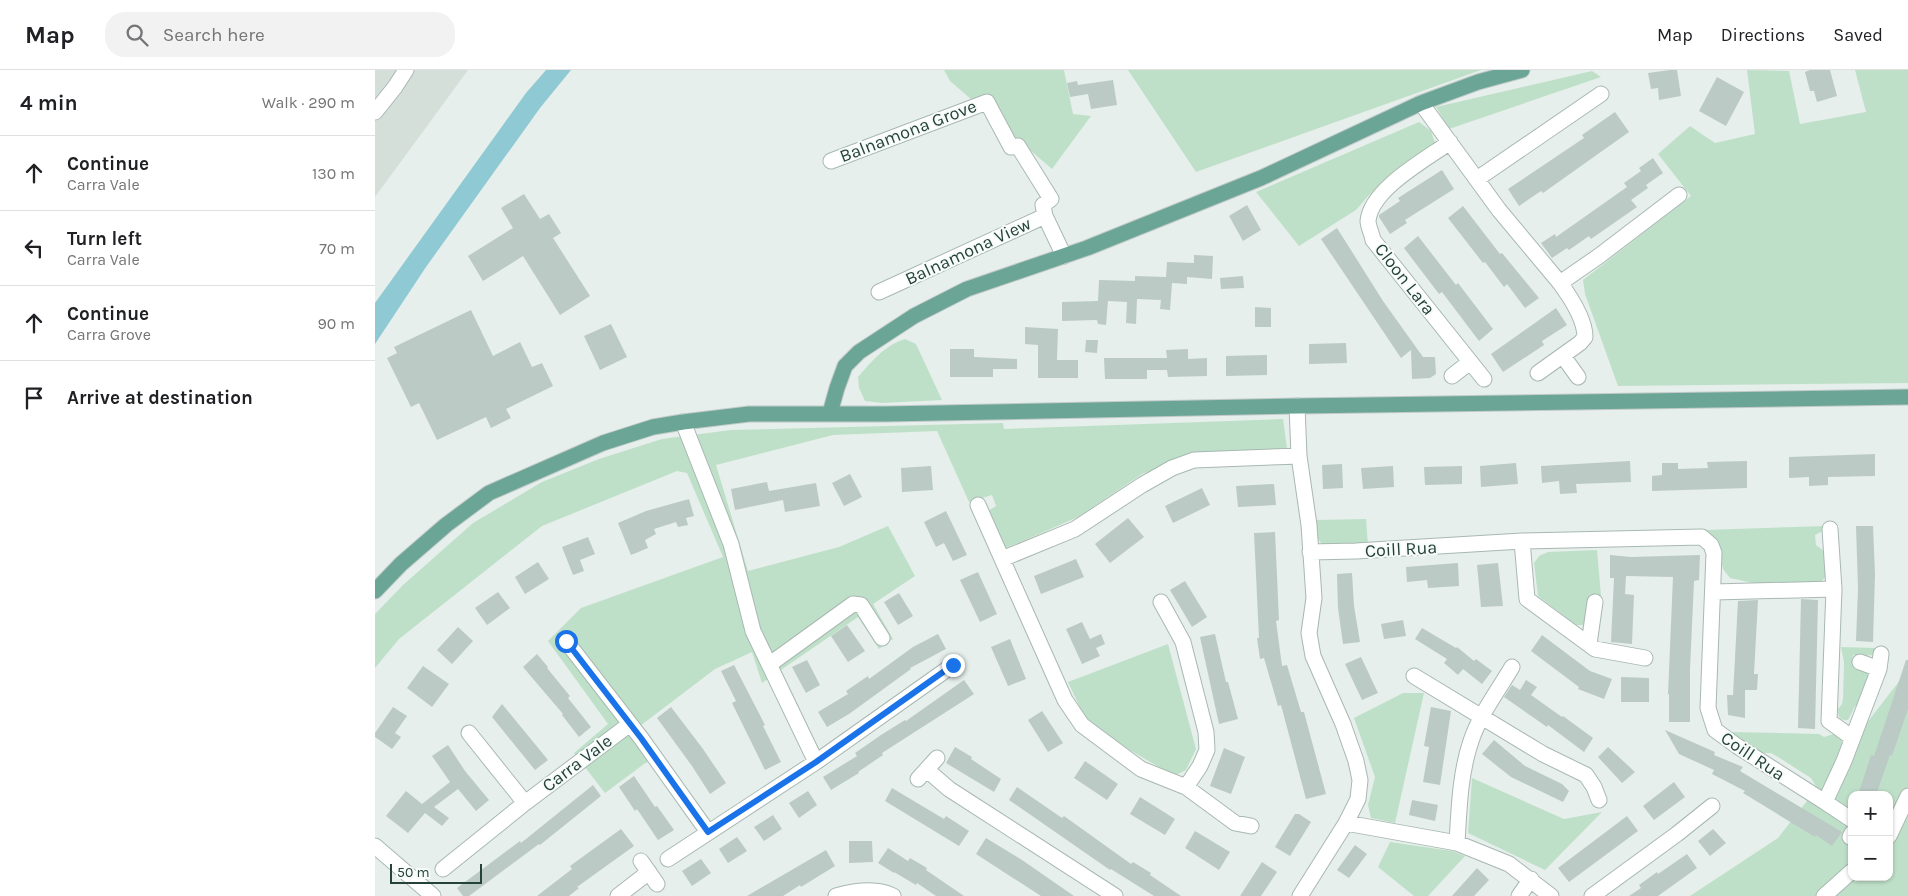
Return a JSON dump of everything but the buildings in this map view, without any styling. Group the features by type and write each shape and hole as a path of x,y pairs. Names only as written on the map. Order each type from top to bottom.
{"main road":[{"path":"830,413 845,366 859,352 914,316 967,289 1087,248 1261,178 1421,102 1478,82 1522,70"},
{"path":"375,591 401,564 446,525 489,493 603,443 653,427 683,422 749,414 886,414 1908,397"}],"street":[{"path":"375,112 406,70"},
{"path":"1477,179 1601,94"},
{"name":"Balnamona Grove","path":"831,161 987,102 1011,147 1019,146 1051,199 1043,205 1045,216"},
{"path":"1421,102 1499,210 1568,294 1585,328 1585,337 1563,356 1538,373"},
{"name":"Cloon Lara","path":"1450,142 1386,188 1374,202 1368,222 1373,240 1484,379"},
{"path":"1560,283 1599,256 1679,194"},
{"name":"Balnamona View","path":"879,292 1045,216 1064,256"},
{"path":"1563,356 1578,377"},
{"path":"1452,376 1470,362"},
{"path":"1297,406 1299,456 1309,525 1314,598 1309,633 1313,656 1346,734 1356,761 1360,780 1358,800 1346,823 1300,896"},
{"path":"683,422 731,544 753,631 816,762"},
{"path":"1002,559 1075,529 1142,485 1172,468 1194,460 1299,456"},
{"path":"978,505 1065,700 1082,725 1141,769 1186,787 1235,823 1251,826"},
{"name":"Coill Rua","path":"1310,552 1522,541 1702,537 1711,545 1714,553 1714,592 1708,708 1715,730 1848,817"},
{"path":"1827,537 1834,589 1829,720 1851,737"},
{"path":"1522,541 1527,598 1595,649 1645,658"},
{"path":"1714,592 1834,589"},
{"path":"1161,602 1183,642 1206,732 1207,750 1200,766 1186,787"},
{"path":"1589,644 1595,602"},
{"path":"770,664 853,604 861,605 882,638"},
{"name":"Carra Vale","path":"566,641 630,724 708,832"},
{"path":"1825,802 1843,761 1880,661 1860,662"},
{"path":"667,859 816,762 953,665"},
{"path":"1457,843 1461,791 1471,741 1482,716 1512,667"},
{"path":"1414,676 1543,754 1586,775 1594,787 1599,800"},
{"name":"Carra Vale","path":"443,869 525,803 630,724"},
{"name":"Carra Vale","path":"469,733 525,803"},
{"path":"927,769 949,789 1095,891 1115,896"},
{"path":"1893,828 1908,796"},
{"path":"1592,896 1712,806"},
{"path":"1346,823 1457,843 1509,864 1551,896"},
{"path":"375,846 433,896"},
{"path":"618,896 649,872"},
{"path":"1824,896 1848,875"},
{"path":"1519,896 1531,879"},
{"path":"837,896 851,892 871,890 893,896"}],"shaded area":[{"path":"375,70 468,70 375,197"}],"green space":[{"path":"944,70 1064,70 1073,114 1091,116 1052,169 950,81"},
{"path":"1128,70 1481,70 1196,172"},
{"path":"1747,70 1789,71 1800,124 1866,112 1855,70 1908,70 1908,383 1618,386 1585,294 1583,280 1691,196 1658,154 1690,126 1715,143 1755,134"},
{"path":"1592,71 1601,77 1449,129 1436,107"},
{"path":"1419,122 1431,131 1435,143 1369,195 1356,210 1299,246 1256,192"},
{"path":"905,339 916,344 942,400 882,403 865,401 859,388 858,377 873,360 891,345"},
{"path":"1283,419 1287,448 1182,459 1142,474 1078,517 1002,550 986,512 996,506 992,495 969,502 937,431 833,435 716,465 748,571 839,547 888,526 915,576 873,604 893,639 879,649 858,617 762,683 752,652 715,669 640,726 662,754 644,764 605,793 574,753 608,724 548,641 581,608 723,557 687,473 677,471 542,526 399,639 375,668 375,614 403,585 473,523 542,482 599,459 662,439 731,430 1003,423 1004,429"},
{"path":"1366,519 1368,545 1322,544 1317,538 1316,520"},
{"path":"1825,526 1823,531 1815,535 1816,545 1825,552 1827,576 1819,583 1758,584 1730,578 1723,569 1715,539 1704,530"},
{"path":"1597,550 1601,596 1589,596 1590,615 1583,625 1576,625 1538,596 1534,563 1539,556 1548,552"},
{"path":"1168,644 1196,749 1186,770 1174,776 1113,740 1085,718 1068,682"},
{"path":"1841,647 1876,648 1874,655 1853,655 1854,665 1866,670 1870,677 1859,706 1855,706 1848,720 1841,719 1838,712 1843,699 1844,662"},
{"path":"1908,670 1908,896 1690,896 1778,838 1817,788 1811,778 1771,753 1762,753 1730,732 1819,734 1824,737 1837,733 1842,742 1838,760"},
{"path":"1403,693 1424,693 1395,823 1371,818 1368,805 1375,777 1354,718"},
{"path":"1472,778 1564,819 1602,812 1545,870 1468,833"},
{"path":"1390,842 1452,851 1465,856 1428,896 1414,896 1378,867"}],"water":[{"path":"546,70 571,70 540,108 426,267 375,344 375,303 526,93"}],"route":[{"path":"566,641 641,738 708,832 816,762 953,665"}]}
